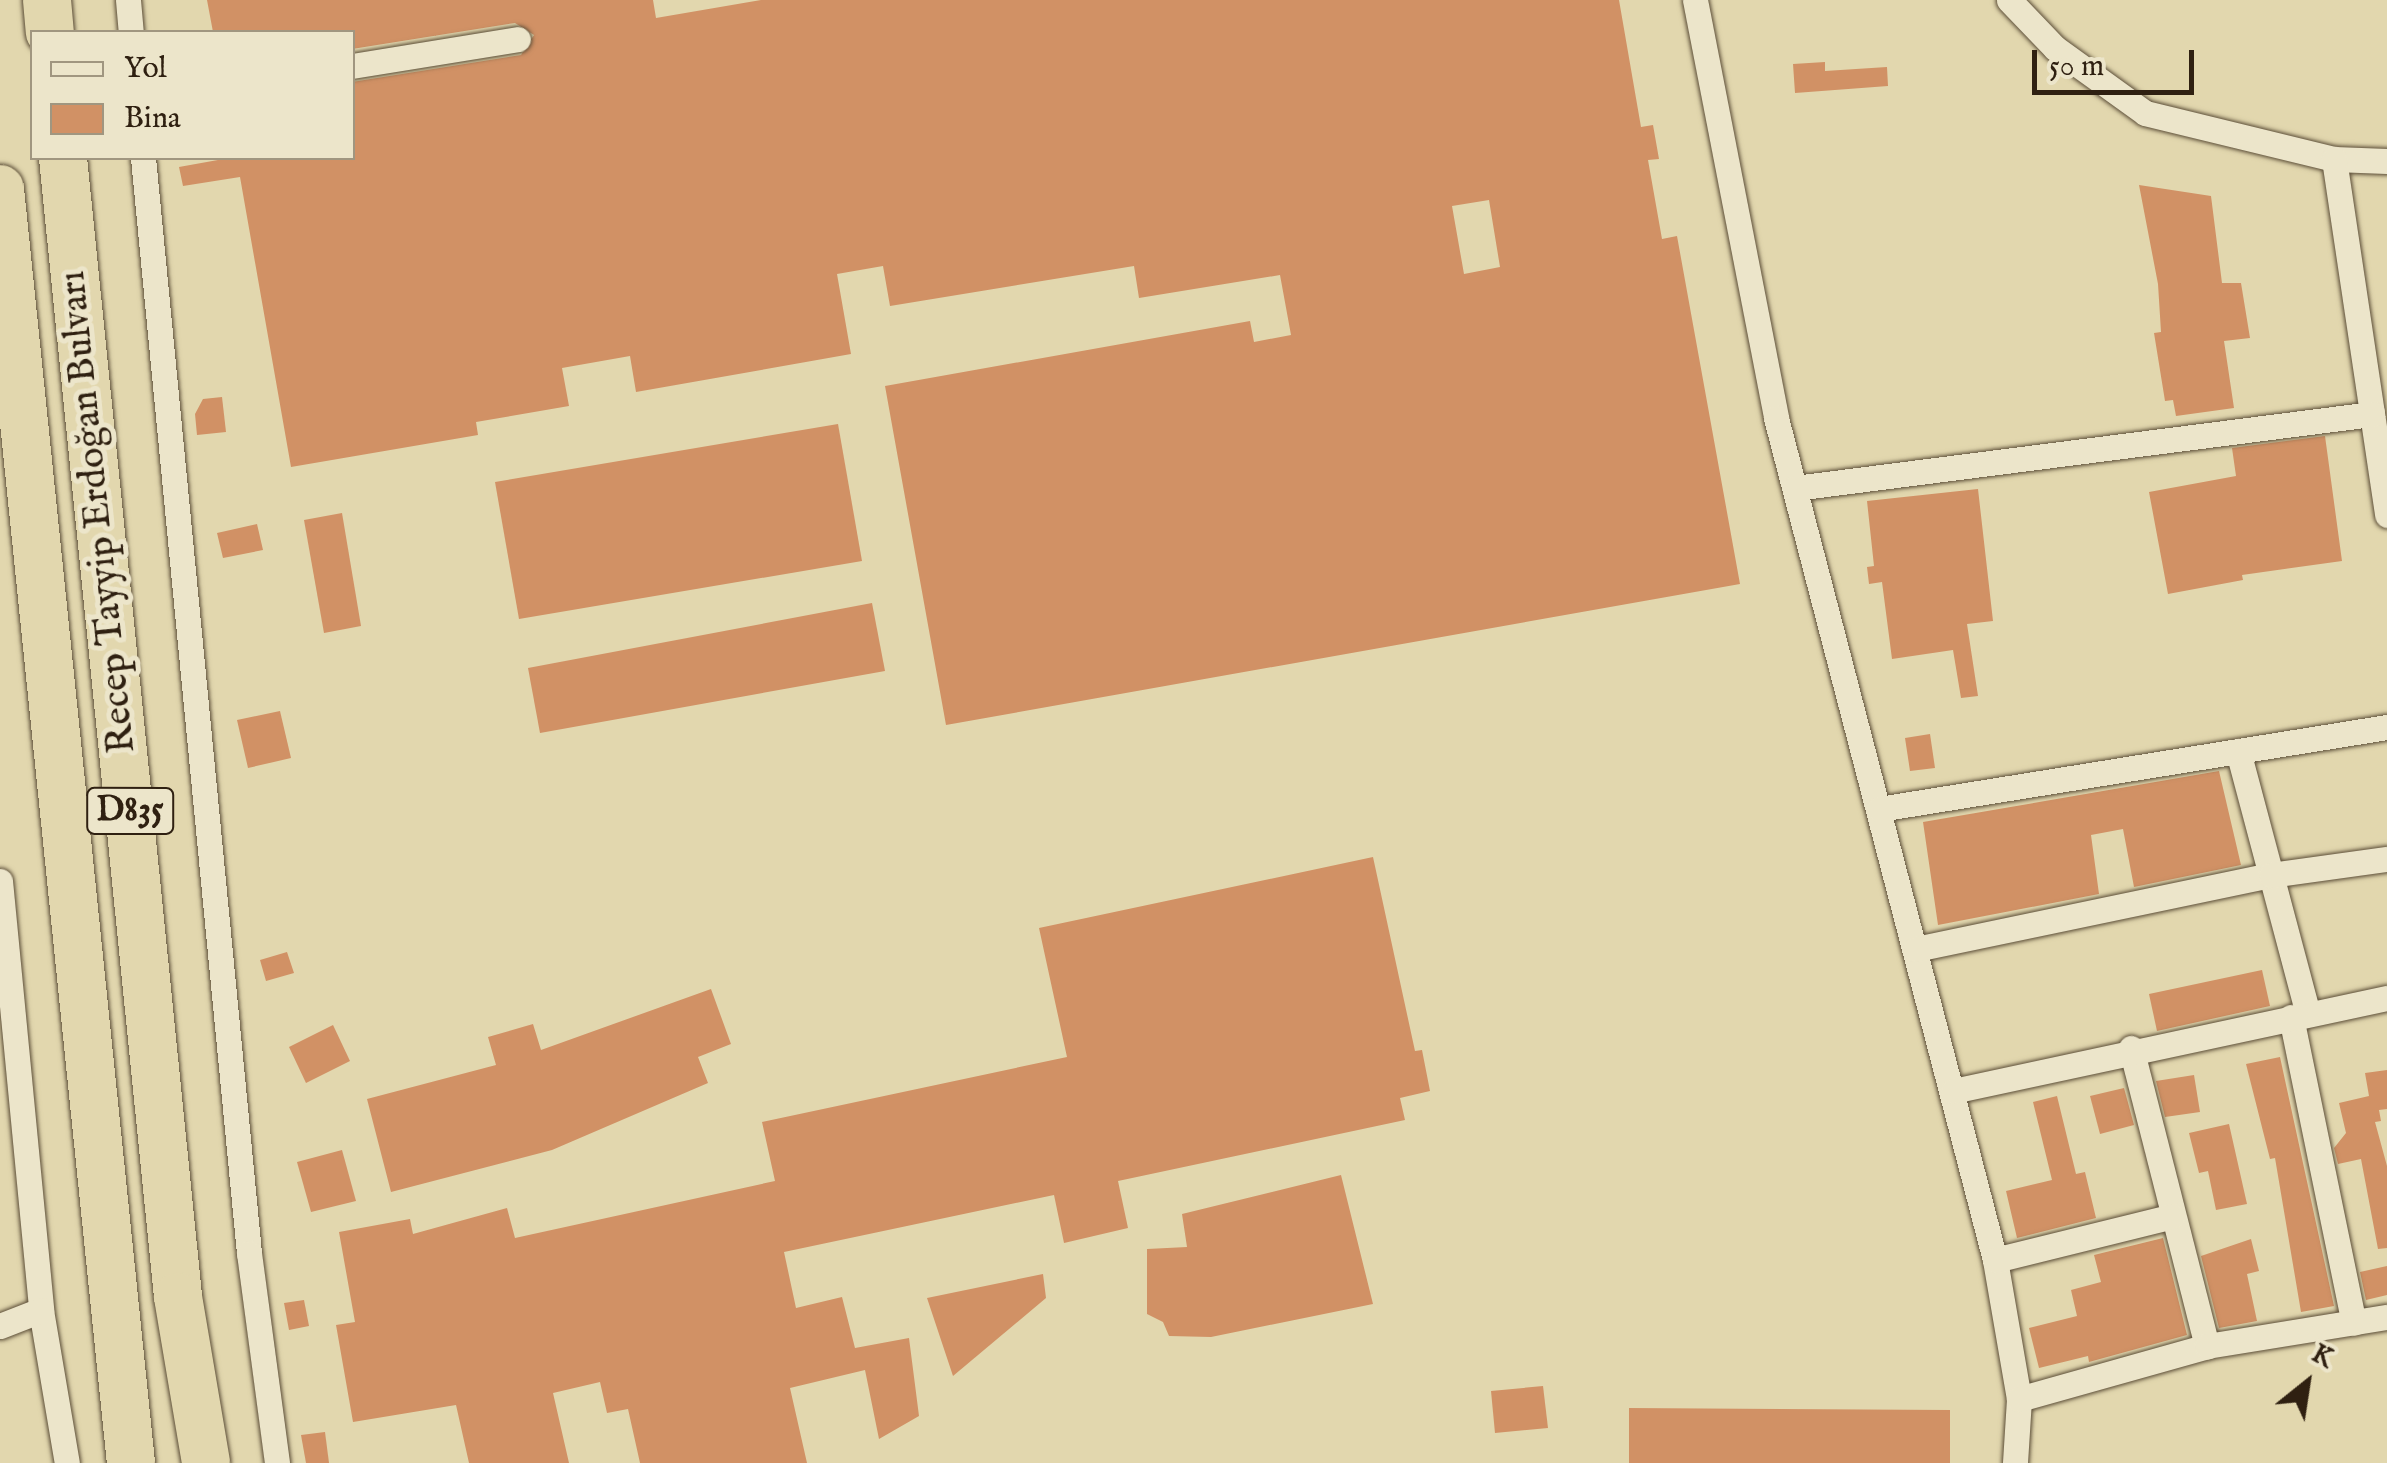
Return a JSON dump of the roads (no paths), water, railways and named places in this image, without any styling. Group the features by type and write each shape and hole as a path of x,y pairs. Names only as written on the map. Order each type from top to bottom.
{"highway":[{"path":"47,0 50,30"},
{"name":"Recep Tayyip Erdoğan Bulvarı","path":"63,160 178,1297 206,1463"},
{"name":"Recep Tayyip Erdoğan Bulvarı","path":"0,190 131,1463"}],"street":[{"path":"128,0 131,30"},
{"path":"1695,0 1795,488 1995,1260 2019,1398 2015,1463"},
{"path":"2008,0 2055,48 2144,113 2334,159 2387,161"},
{"path":"355,65 518,38"},
{"path":"2334,159 2387,515"},
{"path":"144,160 249,1254 277,1463"},
{"path":"1795,488 2372,414"},
{"path":"1879,810 2387,727"},
{"path":"2238,751 2271,875 2354,1323"},
{"path":"1916,949 2271,875 2387,859"},
{"path":"0,881 42,1310 66,1463"},
{"path":"1953,1091 2131,1048 2387,998"},
{"path":"2131,1048 2207,1346"},
{"path":"1995,1260 2173,1216"},
{"path":"0,1326 42,1310"},
{"path":"2019,1398 2207,1346 2387,1317"}]}
